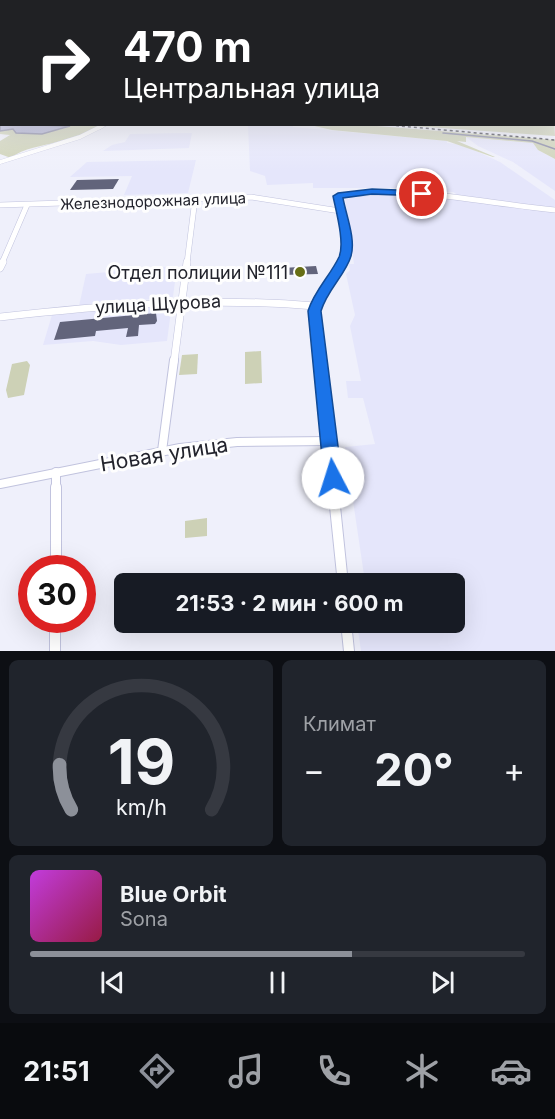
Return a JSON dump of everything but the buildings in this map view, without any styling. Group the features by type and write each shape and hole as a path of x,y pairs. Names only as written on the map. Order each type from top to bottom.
{"street":[{"path":"0,162 80,137 102,126"},
{"path":"342,573 315,306 345,259 345,233 338,196 372,192 443,195 555,210"},
{"name":"Железнодорожная улица","path":"0,205 261,198 340,211"},
{"path":"162,451 195,199"},
{"path":"0,268 27,205"},
{"name":"улица Щурова","path":"0,317 182,300 240,300 315,306"},
{"name":"Новая улица","path":"0,484 162,451 244,441 330,441"},
{"path":"56,472 56,555"},
{"path":"55,633 55,651"},
{"path":"347,633 349,651"}],"shaded area":[{"path":"248,126 293,126 447,141 447,143 463,145 500,162 555,200 555,208 458,195 453,192 395,188 313,188 313,183 267,185 265,176 250,171"},
{"path":"192,133 189,148 103,151 112,145 125,142 130,134"},
{"path":"466,137 533,143 538,150 555,159 555,191 513,162 478,146"},
{"path":"196,160 188,193 124,195 132,176 70,177 87,162"},
{"path":"367,195 441,197 555,212 555,651 361,651 358,633 465,633 465,573 364,573 345,447 375,444 363,398 348,398 346,381 361,381 350,326 355,315 346,274 350,270 349,264 354,264 345,199"},
{"path":"177,266 173,297 79,306 86,274"},
{"path":"172,304 167,341 121,345 93,341 43,345 52,315"}],"green space":[{"path":"69,126 100,126 69,139 27,150 11,158 0,154 0,141 10,135 0,134 0,131 13,129 39,134"},
{"path":"314,126 377,126 555,140 555,159 538,150 533,143 466,137 466,142 457,141 495,157 493,157 447,141 332,130"},
{"path":"412,126 554,126 555,136"},
{"path":"261,351 262,383 245,384 245,352"},
{"path":"198,354 197,374 179,375 182,355"},
{"path":"27,361 30,365 24,395 8,398 6,390 12,364"},
{"path":"207,518 207,536 185,538 185,521"}],"water":[{"path":"0,126 70,126 42,134 16,133 13,129 0,131"}],"waterway":[{"path":"443,133 532,141 555,149"}],"railway":[{"path":"400,126 555,140"}],"place":[{"name":"Отдел полиции №111","path":"300,272"}],"route":[{"path":"333,478 315,306 346,255 345,233 338,196 372,192 422,194"}]}
